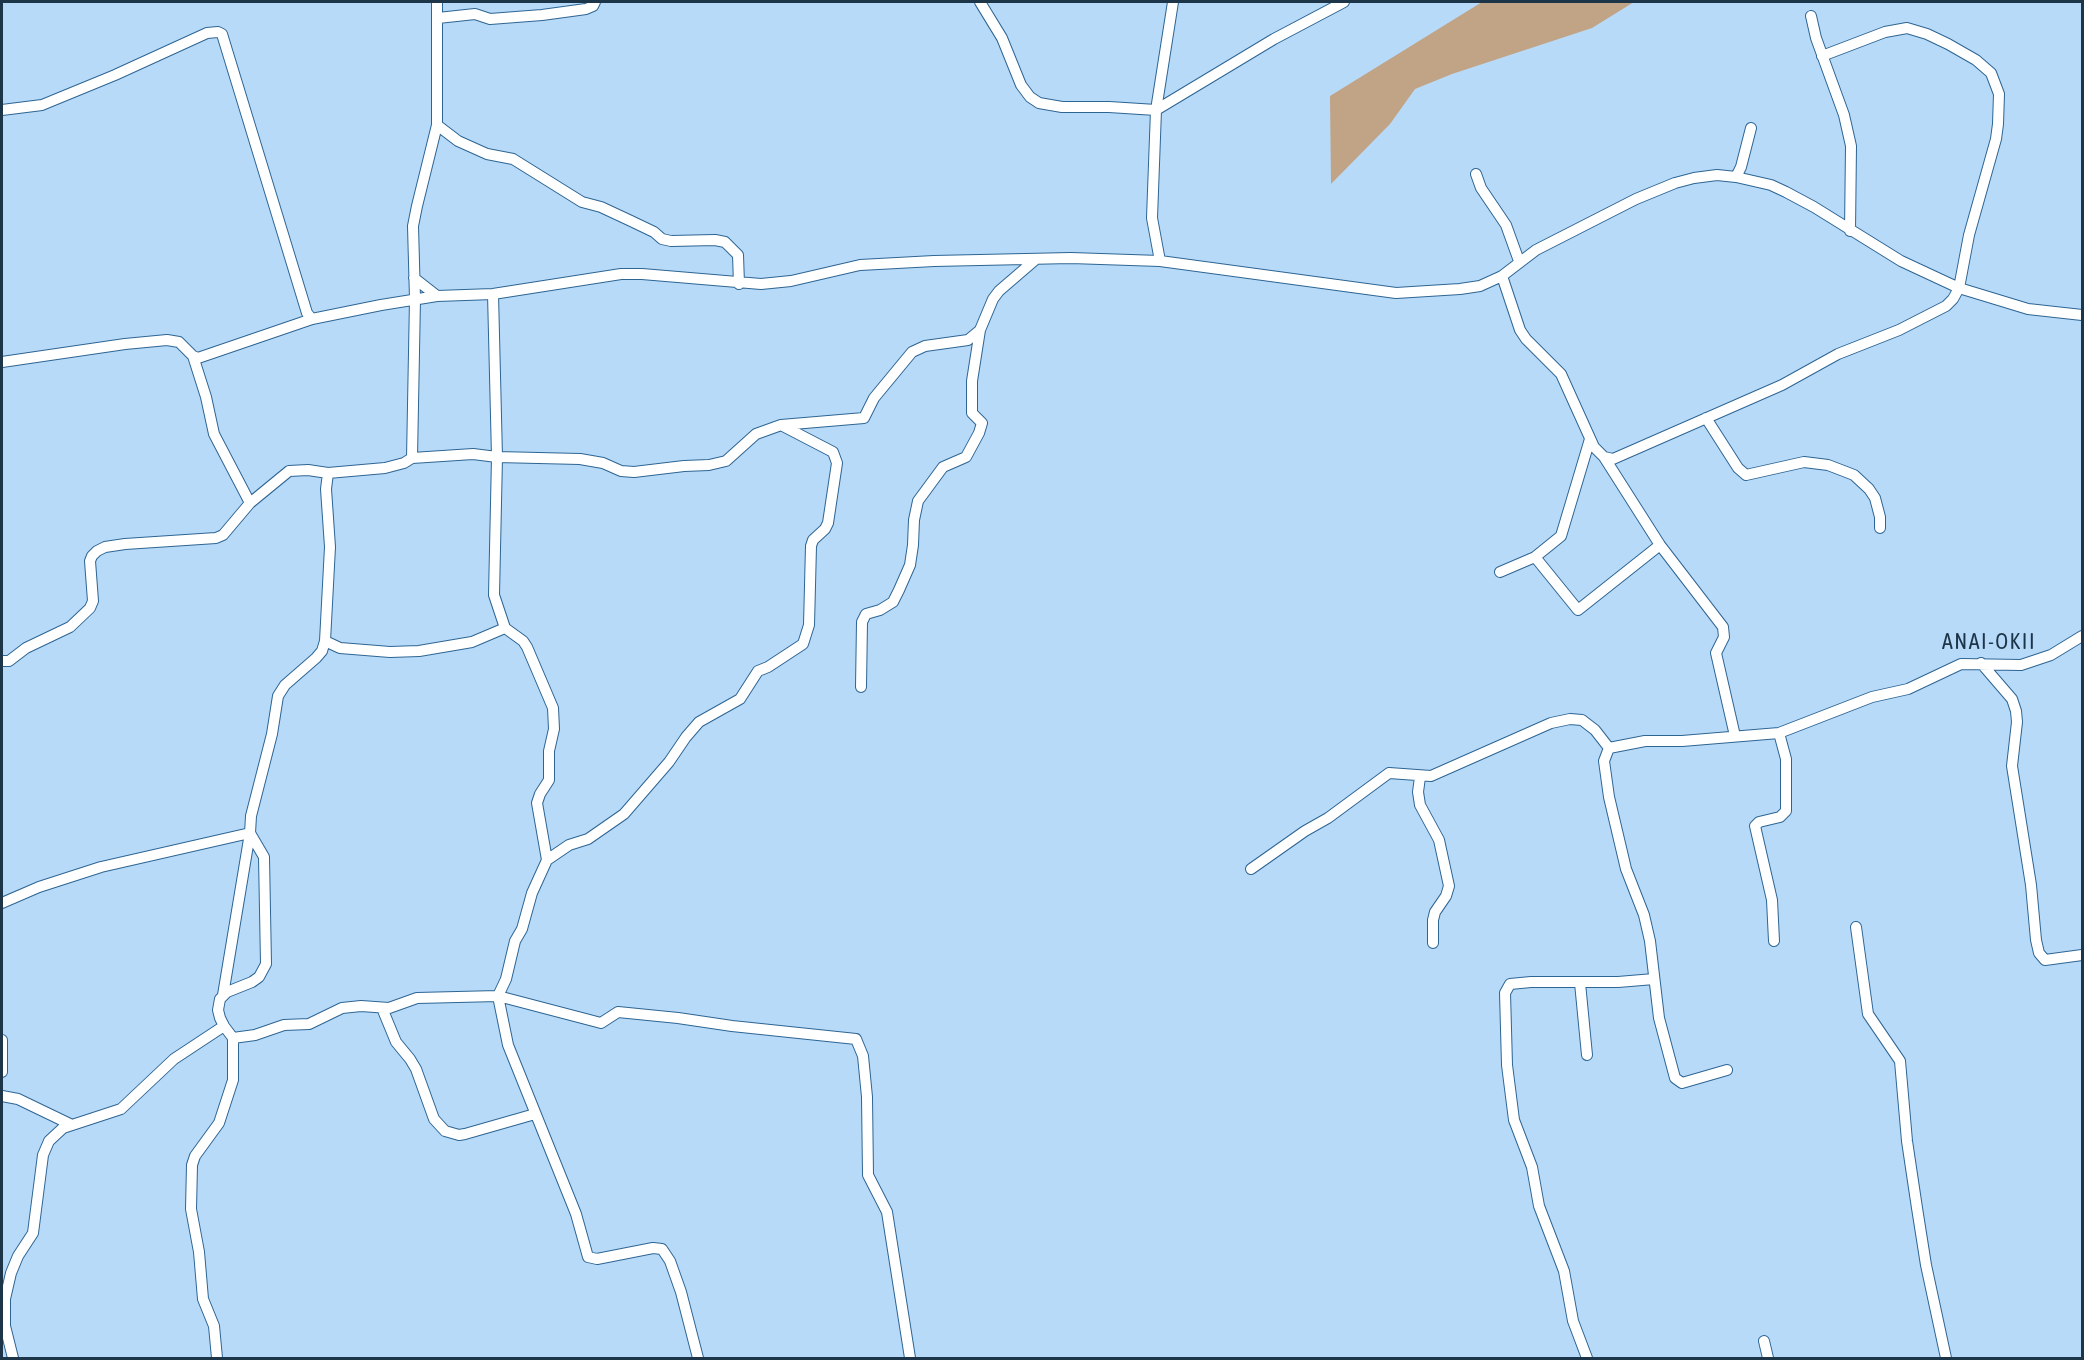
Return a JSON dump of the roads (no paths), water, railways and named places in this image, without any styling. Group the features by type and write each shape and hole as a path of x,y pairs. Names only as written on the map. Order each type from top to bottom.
{"street":[{"path":"412,458 415,214 438,125 437,2"},
{"path":"438,18 475,14 490,20 542,15 586,9 593,6 595,2"},
{"path":"980,2 1002,38 1021,85 1039,104 1062,107 1109,106 1156,110 1274,39 1344,2"},
{"path":"1160,261 1152,218 1156,110 1173,2"},
{"path":"1811,16 1822,56 1844,115 1851,146 1850,231"},
{"path":"1604,457 1613,459 1624,455 1655,439 1782,385 1838,354 1936,313 1953,299 1959,288 1969,235 1992,155 1998,124 1999,94 1991,73 1976,60 1948,44 1907,28 1886,32 1822,56"},
{"path":"2,110 42,105 207,33 222,34 308,313 312,319"},
{"path":"438,125 458,141 487,154 513,159 582,202 601,207 666,240 725,242 738,255 739,284"},
{"path":"1736,177 1741,167 1751,128"},
{"path":"1476,174 1481,188 1506,225 1519,261"},
{"path":"2,362 167,340 179,342 198,358 312,319 415,299 493,294 621,274 761,284 791,281 860,265 883,263 1071,258 1160,261 1396,292 1460,290 1480,286 1502,276 1519,261 1586,223 1675,183 1717,175 1771,185 1786,192 1900,261 1959,288 2028,309 2082,315"},
{"path":"861,687 862,622 866,614 880,610 893,602 899,590 910,565 918,501 943,467 966,457 979,433 982,423 972,413 972,381 980,330 993,299 999,291 1035,260"},
{"path":"1502,276 1520,330 1561,374 1590,439 1660,545 1723,627 1724,637 1716,653 1735,736"},
{"path":"414,278 437,296"},
{"path":"493,294 497,458 494,595 505,628 523,641 527,647 553,708 554,729 549,750 549,780 537,798 547,860"},
{"path":"2,661 16,658 26,648 70,627 90,608 93,601 90,561 97,551 105,547 125,544 216,538 223,535 250,504 290,471 308,470 328,473 385,468 404,463 412,458 473,454 497,458 591,460 621,471 634,472 709,465 726,461 756,434 781,425 864,418 874,398 912,352 925,346 964,342 980,330"},
{"path":"193,356 206,397 214,434 250,504"},
{"path":"1706,418 1738,468 1746,475 1804,462 1828,465 1854,475 1865,484 1875,498 1880,517 1880,528"},
{"path":"698,1359 681,1292 670,1261 662,1249 653,1248 597,1259 588,1257 576,1214 508,1045 498,996 506,979 515,941 522,929 532,893 547,860 569,844 588,839 624,814 669,762 699,722 740,699 758,671 803,644 809,624 811,546 813,540 828,523 837,463 833,452 781,425"},
{"path":"1500,572 1535,557 1561,536 1590,439"},
{"path":"217,1359 214,1326 203,1299 199,1252 190,1209 192,1165 195,1156 219,1123 233,1080 233,1038 224,1026 218,1005 223,995 255,795 272,734 278,696 285,685 322,651 325,641 330,547 326,489 328,473"},
{"path":"1535,557 1578,610 1660,545"},
{"path":"325,641 340,648 390,652 419,651 472,642 505,628"},
{"path":"1609,748 1645,741 1682,741 1779,733 1872,697 1908,689 1961,664 2030,663 2051,655 2082,636"},
{"path":"1981,663 2012,699 2016,711 2012,766 2039,953 2044,960 2082,955"},
{"path":"1251,869 1305,831 1328,818 1386,775 1393,773 1420,777 1437,774 1498,745 1560,721 1582,720 1595,730 1609,748"},
{"path":"1774,940 1772,900 1755,826 1759,822 1780,817 1786,811 1786,759 1779,733"},
{"path":"1609,748 1604,761 1607,786 1626,869 1644,915 1650,940 1659,1018 1675,1078 1683,1083 1727,1070"},
{"path":"1420,777 1418,792 1420,805 1439,840 1449,886 1446,896 1435,912 1433,943"},
{"path":"2,903 39,887 101,867 198,843 250,833"},
{"path":"223,995 259,977 266,964 264,857 250,833"},
{"path":"1856,927 1868,1014 1900,1061 1907,1141 1917,1208 1926,1265 1947,1359"},
{"path":"1587,1359 1573,1321 1564,1271 1539,1206 1532,1167 1514,1120 1508,1065 1505,993 1510,984 1531,982 1580,983 1654,979"},
{"path":"1580,983 1587,1055"},
{"path":"233,1038 255,1035 284,1025 309,1024 342,1008 392,1007 417,998 498,996 601,1023 618,1012 856,1039 863,1056 867,1097 868,1175 887,1212 910,1359"},
{"path":"382,1008 396,1042 416,1070 434,1119 445,1131 459,1135 465,1134 535,1114"},
{"path":"13,1359 5,1326 4,1309 8,1285 18,1256 33,1233 41,1163 45,1148 58,1131 121,1109 174,1059 224,1026"},
{"path":"2,1040 2,1071"},
{"path":"2,1096 18,1100 72,1125"},
{"path":"1764,1341 1768,1359"}],"district":[{"name":"ANAI-OKII","path":"1989,642"}]}
